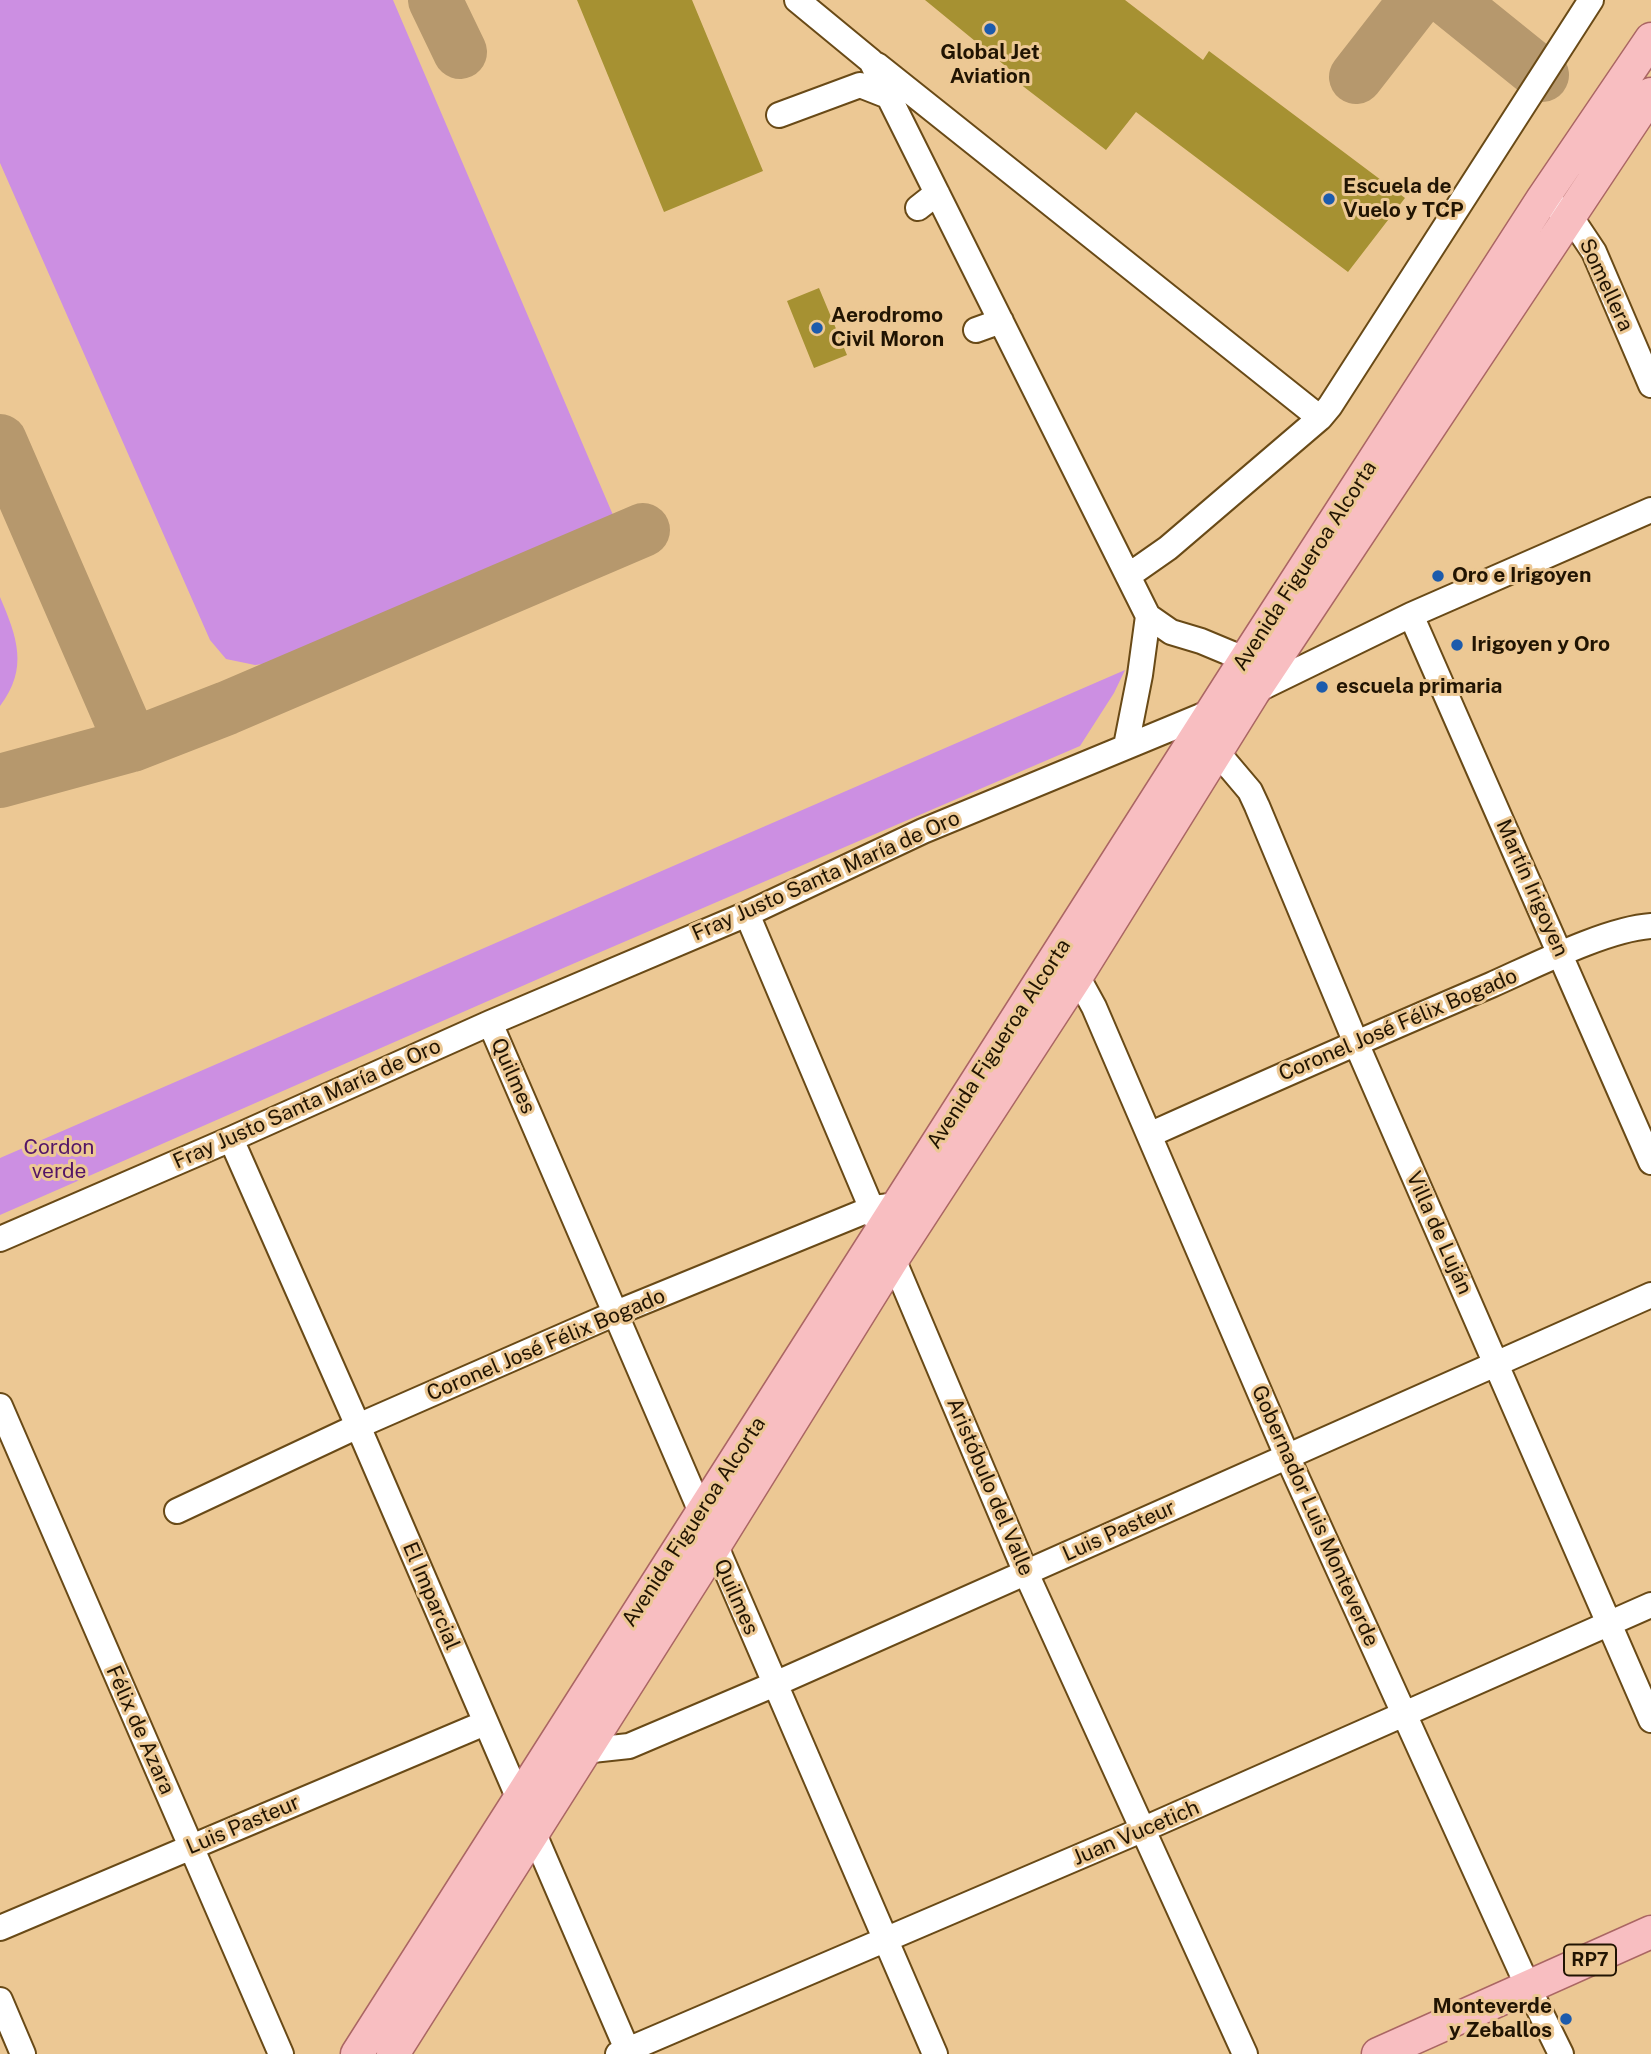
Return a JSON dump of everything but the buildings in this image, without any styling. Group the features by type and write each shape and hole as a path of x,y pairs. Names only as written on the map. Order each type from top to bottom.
{"main road":[{"name":"Avenida Figueroa Alcorta","path":"393,2054 714,1547 893,1223 1077,976 1217,752 1255,674 1543,198 1651,39"},
{"name":"Avenida Figueroa Alcorta","path":"357,2054 701,1512 893,1223 1214,710 1255,674 1651,94"},
{"name":"RP7","path":"1378,2054 1529,1989 1651,1932"}],"street":[{"path":"1128,576 1168,548 1320,418 1591,0"},
{"path":"796,2 1320,418"},
{"path":"871,61 888,96 927,201 1001,321 1148,616 1171,632 1201,642 1255,674 1411,615 1651,510"},
{"path":"779,115 860,85 888,96"},
{"name":"Somellera","path":"1543,198 1570,216 1594,252 1651,385"},
{"path":"976,330 1001,321"},
{"name":"Martín Irigoyen","path":"1411,615 1651,1162"},
{"path":"1126,746 1148,616"},
{"name":"Fray Justo Santa María de Oro","path":"0,1239 490,1023 747,914 923,831 1214,710"},
{"name":"Villa de Luján","path":"1217,752 1250,791 1356,1043 1651,1720"},
{"name":"Aristóbulo del Valle","path":"747,914 893,1223 1026,1573 1245,2054"},
{"name":"Coronel José Félix Bogado","path":"1149,1135 1561,955 1607,937 1651,926"},
{"name":"Gobernador Luis Monteverde","path":"1077,976 1094,1007 1287,1457 1561,2054"},
{"name":"Quilmes","path":"490,1023 714,1547 936,2054"},
{"name":"El Imparcial","path":"231,1139 519,1797 625,2053"},
{"name":"Coronel José Félix Bogado","path":"177,1511 358,1426 616,1313 893,1223"},
{"name":"Luis Pasteur","path":"583,1751 629,1746 775,1684 1651,1295"},
{"name":"Félix de Azara","path":"0,1406 281,2054"},
{"name":"Juan Vucetich","path":"625,2053 1405,1716 1651,1605"},
{"name":"Luis Pasteur","path":"0,1928 485,1723"},
{"path":"0,2000 23,2054"}],"green space":[{"path":"0,0 393,0 613,515 289,661 255,665 226,659 210,640 0,163"},
{"path":"0,597 15,639 17,665 15,679 0,706"},
{"name":"Cordon verde","path":"1125,670 1114,693 1080,746 561,969 0,1215 0,1158"}],"taxiway":[{"path":"435,0 460,52"},
{"path":"1356,77 1416,0"},
{"path":"1449,0 1542,75"},
{"path":"0,441 132,745"},
{"path":"0,781 132,745 227,708 643,530"}],"place":[{"name":"Global Jet Aviation","path":"990,29"},
{"name":"Escuela de Vuelo y TCP","path":"1329,199"},
{"name":"Aerodromo Civil Moron","path":"817,328"},
{"name":"Oro e Irigoyen","path":"1438,576"},
{"name":"Irigoyen y Oro","path":"1457,645"},
{"name":"escuela primaria","path":"1322,687"},
{"name":"Monteverde y Zeballos","path":"1566,2019"}]}
